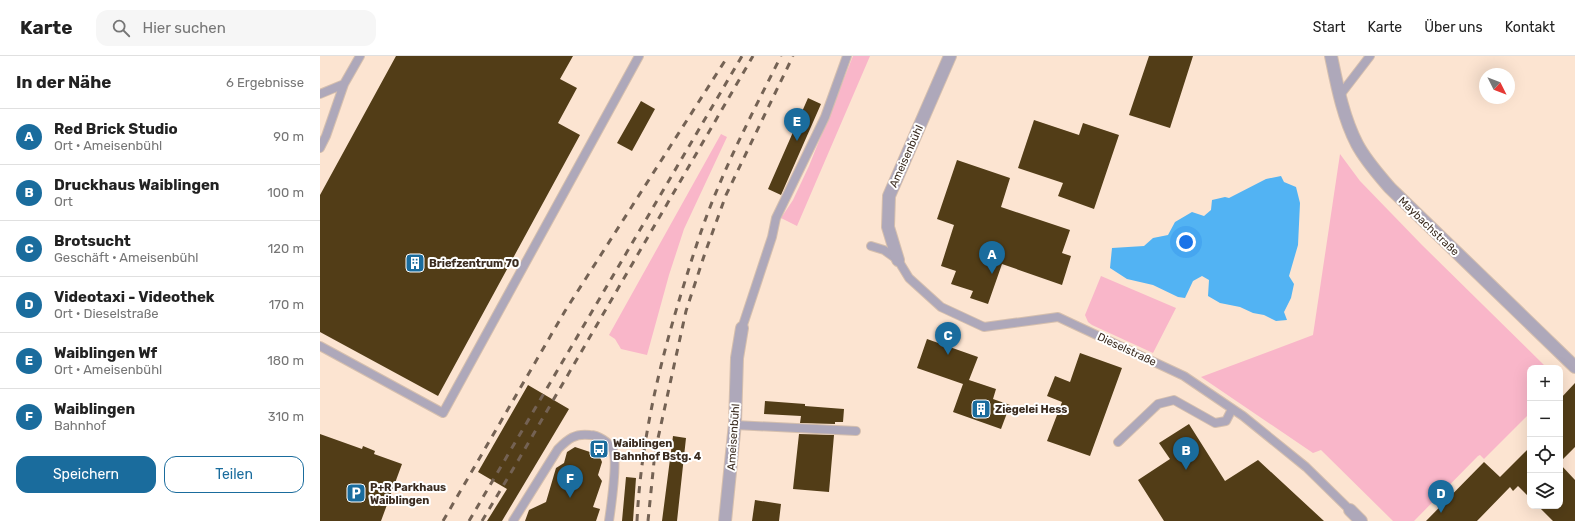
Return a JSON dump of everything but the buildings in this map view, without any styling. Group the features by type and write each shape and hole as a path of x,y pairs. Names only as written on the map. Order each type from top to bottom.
{"street":[{"name":"Ameisenbühl","path":"898,260 888,227 889,196 950,56"},
{"name":"Maybachstraße","path":"1331,56 1340,95 1357,144 1376,172 1390,188 1575,367"},
{"name":"Ameisenbühl","path":"725,521 735,426 733,387 742,328"},
{"name":"Dieselstraße","path":"1350,510 1361,521"}],"lane":[{"path":"320,148 326,136 344,84 360,56"},
{"path":"320,346 443,413 639,56"},
{"path":"742,328 748,296 772,237 776,218 825,117 847,56"},
{"path":"1340,95 1370,56"},
{"path":"320,94 344,84"},
{"name":"Dieselstraße","path":"871,246 884,250 898,260 909,278 941,307 984,327 1058,317 1184,376 1232,409 1306,467 1350,510"},
{"path":"1118,442 1158,404 1174,400 1215,423 1226,421 1232,409"},
{"path":"735,426 856,431"},
{"path":"514,521 558,450 567,440 575,435 582,434 593,435 605,441 612,449 615,460 609,521"}],"shaded area":[{"path":"853,56 870,56 797,226 781,218 793,200 809,166"},
{"path":"721,134 727,137 684,229 669,275 647,355 621,349 615,339 609,335"},
{"path":"1340,154 1360,181 1422,245 1544,365 1527,365 1527,416 1484,459 1480,455 1478,456 1414,521 1393,521 1321,450 1313,453 1201,377 1313,335"},
{"path":"1101,276 1176,308 1153,353 1088,322 1085,315"}],"water":[{"path":"1281,176 1284,182 1296,187 1300,203 1298,245 1289,276 1294,284 1291,298 1284,312 1287,320 1276,321 1264,315 1253,313 1240,307 1220,303 1208,296 1209,280 1202,276 1193,281 1185,298 1178,297 1153,285 1127,279 1110,268 1112,248 1144,246 1153,238 1168,235 1175,222 1192,212 1204,216 1211,210 1212,200 1225,197 1229,198 1266,179"}],"railway":[{"path":"443,521 565,311 728,56"},
{"path":"469,521 742,56"},
{"path":"482,521 753,56"},
{"path":"637,521 643,459 654,398 668,338 686,278 704,223 724,173 781,56"},
{"path":"648,521 655,452 686,311 726,195 793,56"}],"place":[{"name":"Waiblingen Wf","path":"797,141"},
{"name":"Briefzentrum 70","path":"415,263"},
{"name":"Red Brick Studio","path":"992,274"},
{"name":"Brotsucht","path":"948,355"},
{"name":"Ziegelei Hess","path":"981,409"},
{"name":"Waiblingen Bahnhof Bstg. 4","path":"599,449"},
{"name":"Druckhaus Waiblingen","path":"1186,470"},
{"name":"P+R Parkhaus Waiblingen","path":"356,493"},
{"name":"Waiblingen","path":"570,498"},
{"name":"Videotaxi - Videothek","path":"1441,513"}]}
